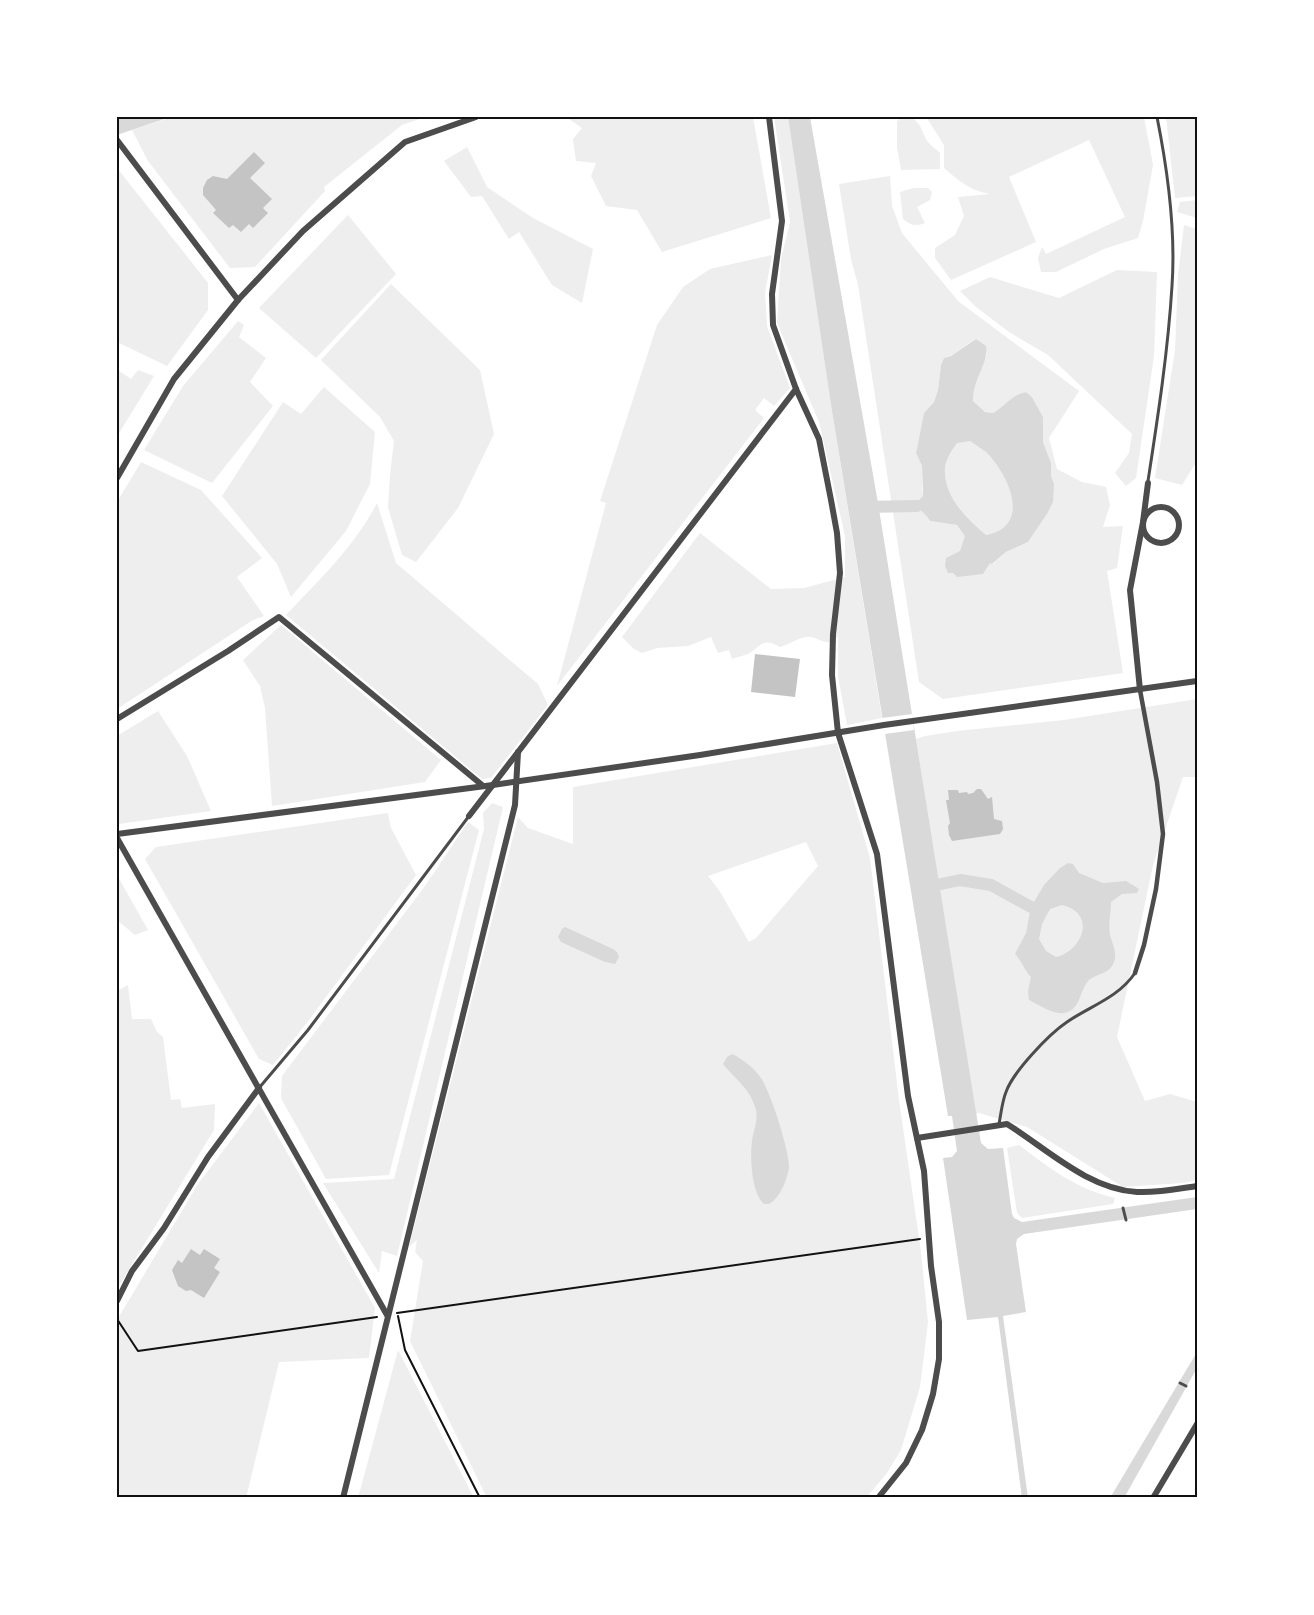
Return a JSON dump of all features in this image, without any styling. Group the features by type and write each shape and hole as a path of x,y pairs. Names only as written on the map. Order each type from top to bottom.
{"street":[{"path":"117,478 174,379 238,300 303,231 405,142 476,117"},
{"path":"769,117 782,221 772,294 772,325 796,389 819,439 837,533 840,573 832,675 838,733 877,854 908,1096 924,1171 939,1322 939,1359 922,1430 906,1463 878,1498"},
{"path":"117,140 238,300"},
{"path":"469,816 796,389"},
{"path":"1135,973 1144,945 1156,889 1163,834 1157,782 1140,690 1130,590 1140,542 1148,483"},
{"path":"1162,506 1176,513 1179,522 1177,534 1169,542 1157,542 1147,536 1143,522 1148,512 1162,506"},
{"path":"1140,542 1147,536"},
{"path":"117,719 279,617 482,785 484,797"},
{"path":"388,1315 117,836 493,784 1197,681"},
{"path":"343,1498 515,805 518,752"},
{"path":"117,1301 132,1271 164,1228 208,1157 259,1088"},
{"path":"917,1138 1007,1124 1065,1164 1098,1181 1121,1189 1134,1192 1154,1192 1197,1186"},
{"path":"1153,1498 1197,1424"}],"lane":[{"path":"1148,483 1167,348 1172,284 1171,215 1167,169 1157,117"},
{"path":"259,1088 308,1030 469,816"},
{"path":"999,1125 1006,1090 1034,1053 1066,1022 1111,997 1135,973"},
{"path":"1123,1208 1126,1220"},
{"path":"1180,1383 1186,1386"}],"path":[{"path":"1196,1197 1197,1204"},
{"path":"117,1319 138,1351 929,1238"},
{"path":"397,1313 405,1350 480,1498"}],"shaded area":[{"path":"117,117 170,117 117,135"},
{"path":"172,117 425,117 402,125 324,187 325,191 255,267 230,268 148,161 132,130"},
{"path":"566,117 753,117 771,218 662,252 637,210 606,206 591,176 596,163 576,161 573,139 582,128"},
{"path":"774,117 788,117 831,405 882,718 847,725 838,676 838,636 833,642 805,637 780,647 766,643 748,654 732,659 729,650 718,653 711,637 688,646 657,648 642,653 634,649 622,637 700,533 771,589 804,588 845,577 845,536 819,422 777,323 781,259 790,222"},
{"path":"788,117 810,117 878,503 981,1143 988,1149 1003,1148 1012,1214 1014,1218 1022,1222 1197,1197 1197,1209 1024,1234 1017,1239 1026,1312 1003,1316 1028,1498 1022,1498 998,1317 967,1320 943,1158 952,1157 957,1151 952,1116 948,1116 831,405"},
{"path":"901,117 913,119 919,124 928,142 940,153 940,169 901,170 897,147 897,122"},
{"path":"926,117 1144,117 1153,165 1138,238 1104,249 1056,272 1041,272 1038,258 1042,247 1046,254 1125,217 1089,140 1009,177 1036,242 951,280 935,258 935,248 955,235 964,216 958,197 990,194 966,185 944,168 944,145"},
{"path":"1166,117 1197,117 1197,196 1175,198"},
{"path":"467,147 487,187 533,218 593,249 582,303 552,285 519,232 509,239 482,196 471,197 444,161"},
{"path":"117,168 208,283 208,310 167,366 117,342"},
{"path":"890,176 892,206 902,233 958,301 1079,391 1049,438 1057,469 1082,482 1106,487 1110,505 1103,527 1123,526 1117,568 1107,571 1123,673 943,699 919,682 858,285 851,259 839,184","holes":["976,339 987,354 973,389 973,401 985,412 993,413 1021,393 1026,392 1032,397 1043,417 1043,442 1051,463 1051,476 1054,484 1047,514 1028,542 1006,552 993,564 960,551 966,536 957,525 930,521 922,491 922,466 916,453 924,413 934,402 944,358"]},
{"path":"914,188 928,188 932,192 930,200 917,207 925,223 919,225 911,224 903,219 900,192"},
{"path":"1197,200 1197,218 1177,212 1180,202"},
{"path":"348,215 396,274 316,358 259,308"},
{"path":"1184,225 1197,229 1197,461 1182,485 1155,478 1175,350 1178,275"},
{"path":"772,255 765,293 767,326 790,388 774,406 764,398 755,410 764,418 557,686 606,503 600,501 657,325 683,287 710,269"},
{"path":"1117,270 1157,272 1154,356 1136,478 1126,486 1115,473 1129,453 1132,434 1048,355 1009,332 976,307 960,291 990,277 1059,298"},
{"path":"391,284 480,370 494,434 458,508 416,562 402,555 388,507 394,441 380,417 321,360"},
{"path":"238,321 244,325 239,337 266,358 250,382 273,406 212,483 144,450 183,386"},
{"path":"976,339 986,346 985,359 973,393 973,401 985,412 993,413 1021,393 1026,392 1032,397 1043,417 1043,442 1051,463 1051,476 1054,484 1053,502 1028,542 1006,552 992,564 990,563 983,574 957,577 953,573 948,573 945,566 946,558 960,551 965,536 957,525 930,521 916,503 923,496 922,466 916,453 924,413 934,402 944,358 951,356","holes":["970,441 986,452 994,462 1002,473 1012,498 1009,521 1000,530 986,535 958,506 945,478 947,461 957,443"]},
{"path":"118,370 131,379 138,370 154,376 118,435"},
{"path":"324,387 375,432 370,484 346,531 291,597 277,564 222,496 283,402 301,414"},
{"path":"970,441 994,462 1002,473 1012,498 1009,521 1000,530 986,535 958,506 945,478 947,461 957,442"},
{"path":"141,462 201,490 262,558 237,577 264,616 253,620 117,709 117,502"},
{"path":"377,503 396,563 538,684 548,705 491,778 482,779 286,615 347,548"},
{"path":"281,625 441,760 425,782 272,806 265,708 260,686 243,660"},
{"path":"1197,699 1197,777 1183,777 1153,865 1117,1037 1145,1101 1170,1094 1197,1102 1197,1180 1123,1187 1027,1127 976,1114 916,739 957,731 1064,720"},
{"path":"158,711 187,756 211,811 119,824 117,821 117,736"},
{"path":"837,743 870,858 928,1322 920,1387 901,1450 887,1473 866,1498 487,1498 410,1341 423,1261 415,1252 417,1240 409,1247 518,817 528,828 573,844 573,787","holes":["806,842 818,866 756,938 749,942 719,890 708,876"]},
{"path":"492,803 503,807 397,1256 382,1251 379,1273 323,1183 394,1179 484,829 483,813"},
{"path":"388,813 391,828 416,875 273,1065 259,1059 145,859 156,847"},
{"path":"468,822 479,830 389,1175 326,1179 281,1098 282,1076 425,886"},
{"path":"1068,863 1073,864 1079,873 1103,883 1126,881 1139,889 1137,893 1122,894 1111,902 1109,931 1115,958 1111,968 1088,981 1073,1009 1061,1013 1048,1010 1029,1000 1031,977 1015,954 1026,933 1031,907 1044,885","holes":["1062,905 1073,909 1083,923 1082,932 1073,947 1056,957 1046,951 1039,939 1042,924 1050,909"]},
{"path":"117,875 148,930 135,935 117,920"},
{"path":"565,927 613,949 619,957 615,964 605,962 561,942 558,937"},
{"path":"128,985 132,1019 151,1019 157,1032 163,1037 171,1100 180,1099 182,1108 215,1104 214,1130 117,1289 117,991"},
{"path":"732,1054 748,1064 761,1078 783,1136 789,1168 787,1178 780,1193 769,1204 764,1204 760,1199 752,1174 751,1148 757,1118 756,1109 748,1093 723,1064"},
{"path":"259,1103 375,1308 369,1358 279,1362 246,1498 117,1498 117,1320 198,1184"},
{"path":"1019,1145 1076,1184 1115,1198 1113,1204 1022,1218 1017,1213 1007,1148"},
{"path":"398,1350 474,1498 358,1498"},
{"path":"1197,1352 1197,1368 1124,1498 1110,1498"}],"pier":[{"path":"912,714 914,730 885,734 882,718"}],"building":[{"path":"254,152 265,163 250,178 272,199 263,208 268,213 253,228 249,224 241,232 233,225 229,228 213,213 216,210 203,195 203,188 207,180 213,176 227,179"},
{"path":"755,654 800,659 795,697 751,692"},
{"path":"981,789 988,799 992,797 994,819 1002,821 1003,829 1000,834 952,841 948,826 950,823 946,800 949,800 948,790 958,790 959,793 967,792 968,794"},
{"path":"191,1249 200,1255 204,1249 220,1259 214,1268 220,1272 204,1298 191,1290 186,1291 178,1286 172,1270 178,1260 182,1263"}],"waterway":[{"path":"864,507 917,506"},
{"path":"927,887 960,880 991,885 1031,907"}]}
